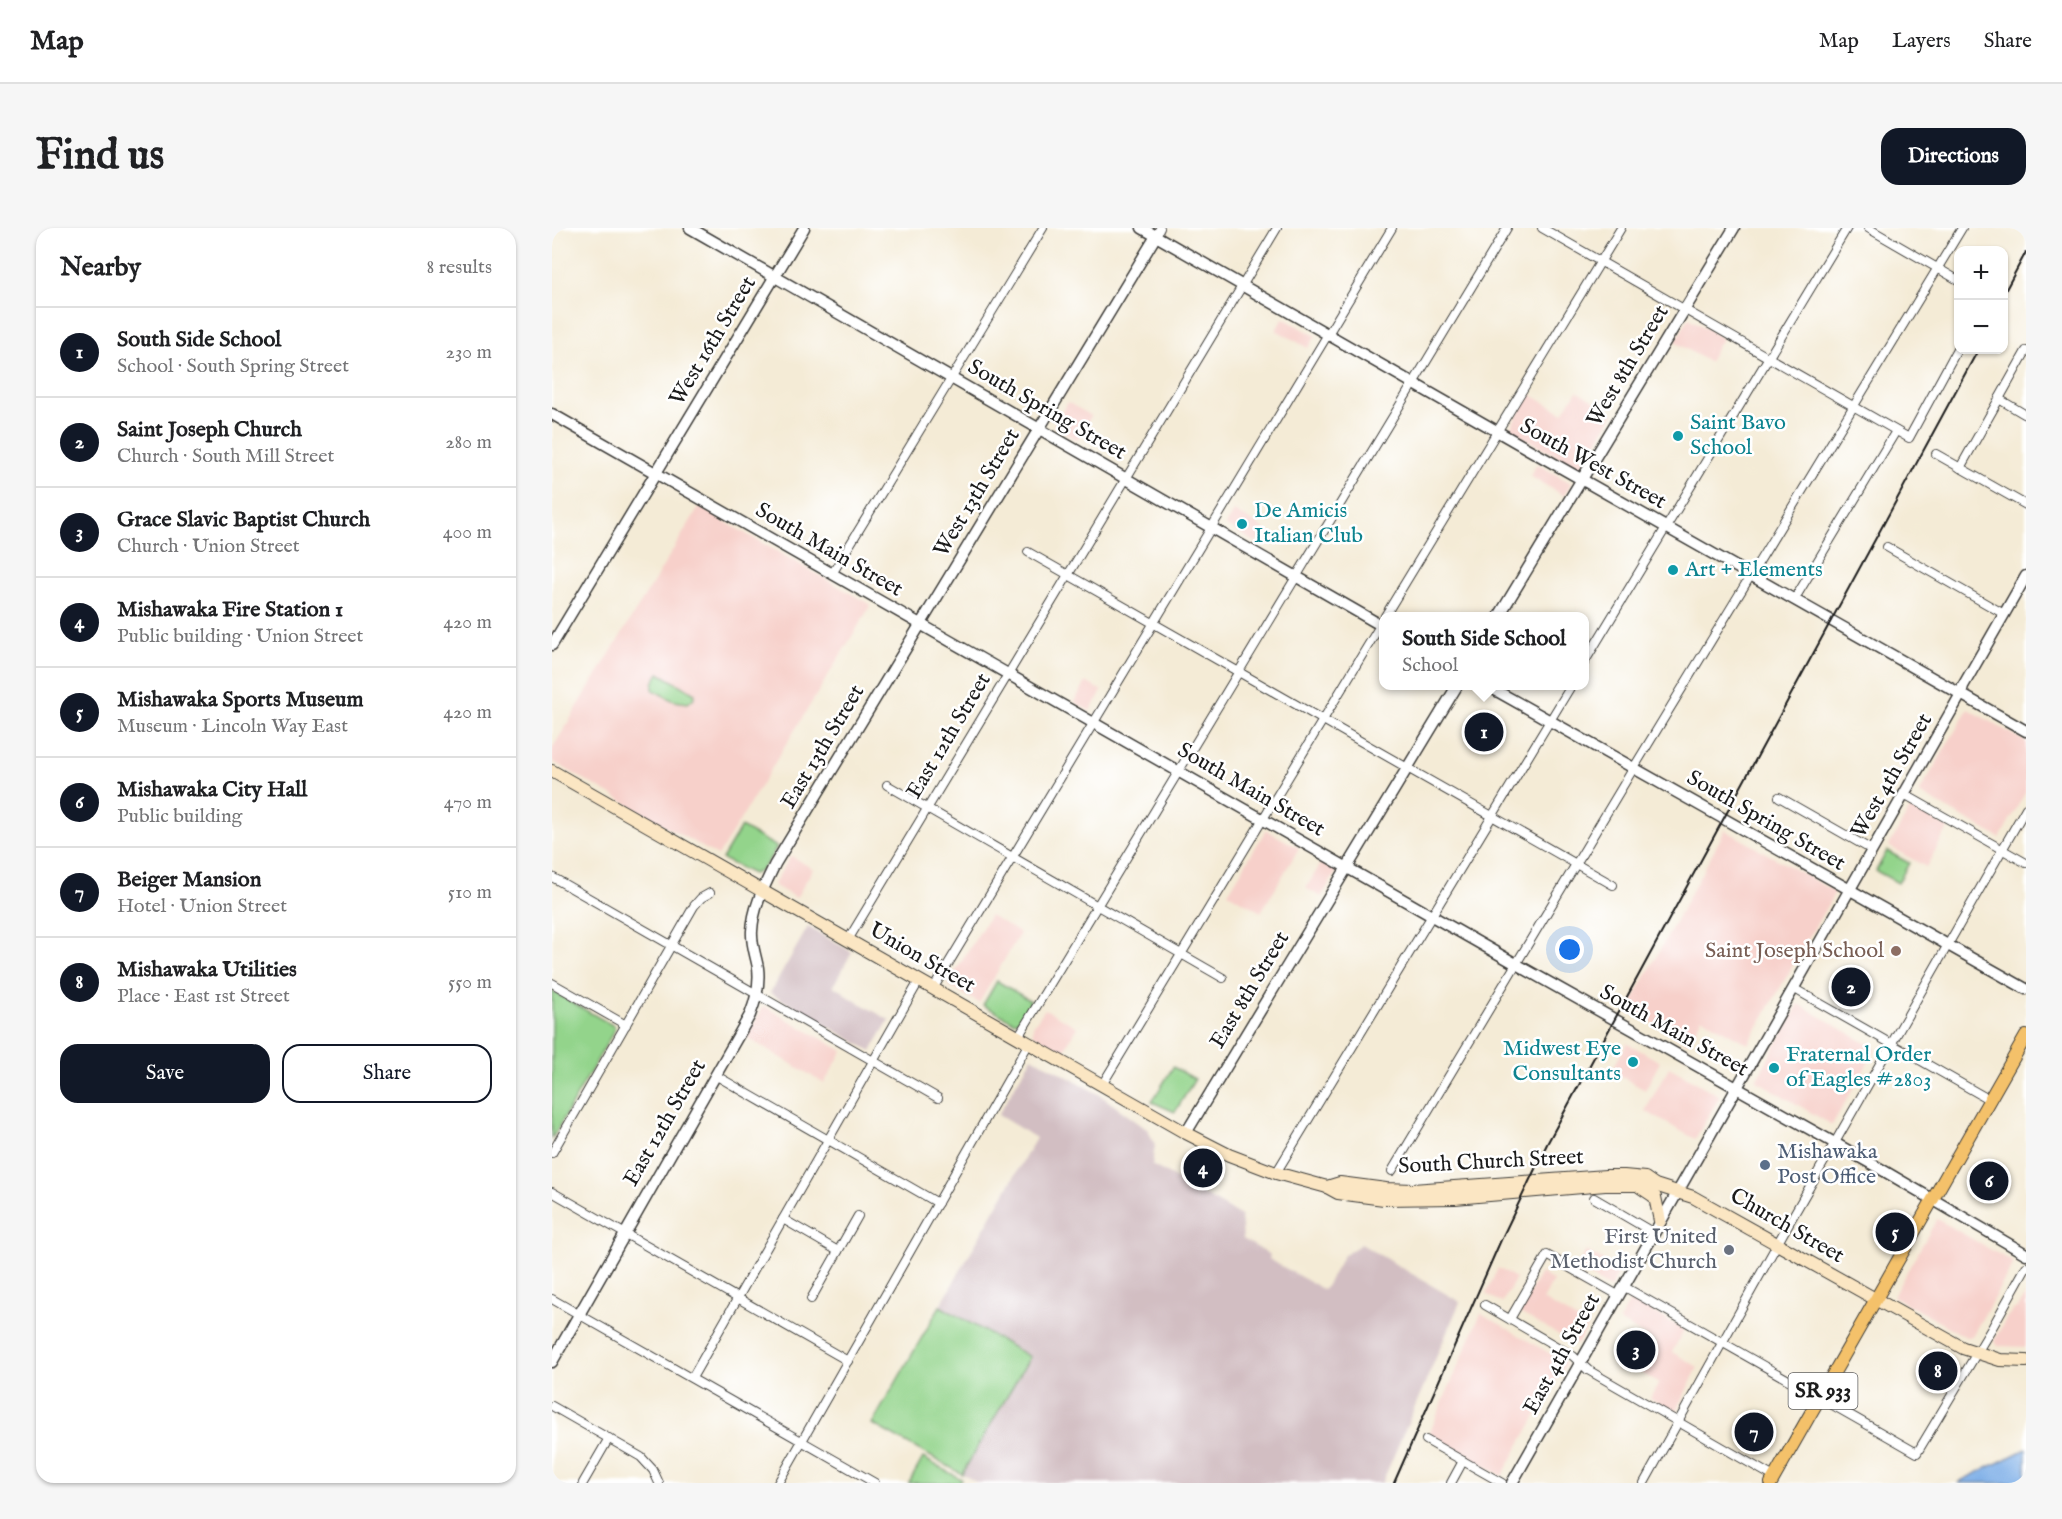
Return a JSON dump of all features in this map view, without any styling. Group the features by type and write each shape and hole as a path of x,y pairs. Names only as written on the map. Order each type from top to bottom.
{"main road":[{"name":"Union Street","path":"552,771 1186,1133 1229,1155 1276,1173"},
{"name":"SR 933","path":"1772,1480 2026,1036"},
{"name":"South Church Street","path":"1276,1173 1327,1187 1338,1193 1384,1199 1414,1200 1605,1185 1655,1185 1677,1191"},
{"name":"South Church Street","path":"1327,1187 1340,1183 1386,1189 1431,1190 1624,1176 1645,1178 1655,1185"},
{"path":"1636,1186 1655,1197 1660,1221"},
{"name":"Church Street","path":"1677,1191 1714,1208 1875,1300 1976,1354 2000,1360 2026,1361"}],"street":[{"name":"South Spring Street","path":"690,228 1296,576 1379,620"},
{"name":"West 16th Street","path":"552,645 804,228"},
{"path":"832,574 1043,228"},
{"name":"South West Street","path":"1142,228 1158,232 1242,285 1413,384 2026,731"},
{"name":"East 12th Street","path":"848,940 1277,228"},
{"path":"933,989 1392,228"},
{"path":"778,1483 938,1203 1097,905 1507,228"},
{"path":"1542,228 1909,438 1956,354"},
{"path":"1389,612 1621,228"},
{"name":"West 8th Street","path":"1501,612 1734,228"},
{"path":"1589,655 1847,228"},
{"path":"1868,228 1954,277"},
{"path":"1392,1171 1962,228"},
{"name":"West 13th Street","path":"921,624 1158,232"},
{"path":"1960,468 2026,351"},
{"path":"1999,399 2026,415"},
{"name":"South Main Street","path":"552,414 1347,868 1835,1143 2026,1254"},
{"path":"1794,600 1896,431"},
{"path":"1936,454 2026,505"},
{"path":"1887,547 2004,614"},
{"path":"1028,552 1613,885"},
{"name":"West 4th Street","path":"1736,1089 2026,576"},
{"name":"East 13th Street","path":"762,891 783,850 921,624"},
{"path":"1102,1085 1379,628"},
{"path":"1347,868 1455,690"},
{"name":"South Spring Street","path":"1495,690 2026,989"},
{"path":"1276,1173 1568,690"},
{"path":"887,785 1223,978"},
{"path":"1904,794 2026,863"},
{"path":"1779,797 1872,850"},
{"path":"1644,1483 2026,808"},
{"name":"East 8th Street","path":"1186,1133 1347,868"},
{"path":"552,878 938,1098"},
{"name":"East 12th Street","path":"552,1362 750,1015 756,994 758,968 752,931 762,891"},
{"path":"552,1153 694,906 710,893"},
{"path":"692,1378 919,981"},
{"path":"552,983 626,1025"},
{"path":"1793,988 1990,1100"},
{"path":"715,1076 938,1203"},
{"name":"East 4th Street","path":"1512,1483 1736,1089"},
{"path":"552,1192 848,1361"},
{"path":"1594,1198 1654,1233"},
{"path":"811,1299 858,1216"},
{"path":"783,1219 838,1251"},
{"path":"1510,1319 1547,1255 1722,1343 1917,1453 2026,1267"},
{"path":"552,1299 875,1483"},
{"path":"1485,1305 1573,1356 1589,1371 1679,1422 1772,1480"},
{"path":"552,1406 649,1463 659,1482"},
{"path":"583,1483 609,1438"},
{"path":"1426,1440 1502,1483"},
{"path":"1451,1483 1463,1461"}],"shaded area":[{"path":"1283,318 1316,336 1308,348 1276,330"},
{"path":"1689,318 1722,338 1709,362 1675,342"},
{"path":"1577,391 1614,413 1580,469 1510,430 1530,394 1563,413"},
{"path":"1068,402 1091,416 1077,440 1053,426"},
{"path":"1537,464 1571,483 1564,496 1530,476"},
{"path":"699,507 871,605 718,856 552,761 552,749"},
{"path":"1234,511 1265,529 1256,543 1225,525"},
{"path":"1086,682 1102,691 1090,711 1074,702"},
{"path":"1968,709 2026,742 2026,791 2000,838 1919,793"},
{"path":"1911,807 1948,828 1926,867 1889,846"},
{"path":"1266,830 1299,848 1261,912 1228,893"},
{"path":"1725,830 1835,892 1748,1044 1702,1018 1688,1043 1628,1009"},
{"path":"791,856 813,869 796,898 775,886 775,882"},
{"path":"1322,862 1337,871 1321,897 1306,888"},
{"path":"990,915 1020,933 979,1003 948,984"},
{"path":"808,927 852,952 833,986 889,1020 871,1051 770,993"},
{"path":"1799,1004 1876,1049 1832,1125 1756,1080"},
{"path":"764,1006 843,1051 824,1083 746,1037"},
{"path":"1045,1009 1077,1027 1063,1052 1033,1034 1033,1026"},
{"path":"1627,1043 1660,1062 1645,1090 1613,1072"},
{"path":"1032,1057 1100,1095 1148,1130 1155,1145 1152,1165 1241,1216 1243,1239 1270,1255 1269,1259 1324,1290 1343,1256 1361,1244 1460,1302 1382,1483 978,1483 962,1474 1030,1357 940,1306 1036,1138 998,1115"},
{"path":"1669,1067 1720,1096 1695,1139 1645,1111"},
{"path":"1937,1219 2014,1263 1972,1336 1966,1337 1893,1296"},
{"path":"1586,1251 1620,1270 1610,1288 1576,1268"},
{"path":"1498,1268 1516,1278 1502,1303 1486,1294"},
{"path":"1541,1273 1553,1281 1543,1300 1588,1326 1577,1345 1518,1312"},
{"path":"2026,1294 2026,1347 2000,1346 1994,1341 2007,1317 2018,1307"},
{"path":"1631,1299 1684,1330 1672,1352 1698,1367 1676,1412 1650,1398 1659,1383 1640,1372 1657,1343 1619,1321"},
{"path":"1481,1313 1566,1363 1502,1476 1429,1434"}],"green space":[{"path":"659,673 695,694 693,699 688,703 674,701 653,690 653,683"},
{"path":"741,827 777,847 764,867 753,874 722,859"},
{"path":"1887,851 1909,863 1898,883 1876,871"},
{"path":"997,981 1031,1001 1019,1020 1014,1022 983,1005"},
{"path":"552,991 614,1026 615,1029 552,1139"},
{"path":"1173,1067 1195,1079 1175,1112 1152,1102"},
{"path":"940,1306 1030,1357 962,1474 872,1424"},
{"path":"923,1458 961,1479 958,1483 909,1483"}],"water":[{"path":"2026,1449 2026,1483 1959,1483 1962,1480"}],"railway":[{"path":"2008,286 2026,252"},
{"path":"1394,1483 1501,1240 1547,1144 1976,354"}],"place":[{"name":"Saint Bavo School","path":"1678,436"},
{"name":"De Amicis Italian Club","path":"1242,524"},
{"name":"Art + Elements","path":"1673,570"},
{"name":"South Side School","path":"1484,732"},
{"name":"Saint Joseph School","path":"1896,951"},
{"name":"Saint Joseph Church","path":"1851,987"},
{"name":"Midwest Eye Consultants","path":"1633,1062"},
{"name":"Fraternal Order of Eagles #2803","path":"1774,1068"},
{"name":"Mishawaka Post Office","path":"1765,1165"},
{"name":"Mishawaka Fire Station 1","path":"1203,1168"},
{"name":"Mishawaka City Hall","path":"1989,1181"},
{"name":"Mishawaka Sports Museum","path":"1895,1232"},
{"name":"First United Methodist Church","path":"1729,1250"},
{"name":"Grace Slavic Baptist Church","path":"1636,1350"},
{"name":"Mishawaka Utilities","path":"1938,1371"},
{"name":"Beiger Mansion","path":"1754,1432"}]}
